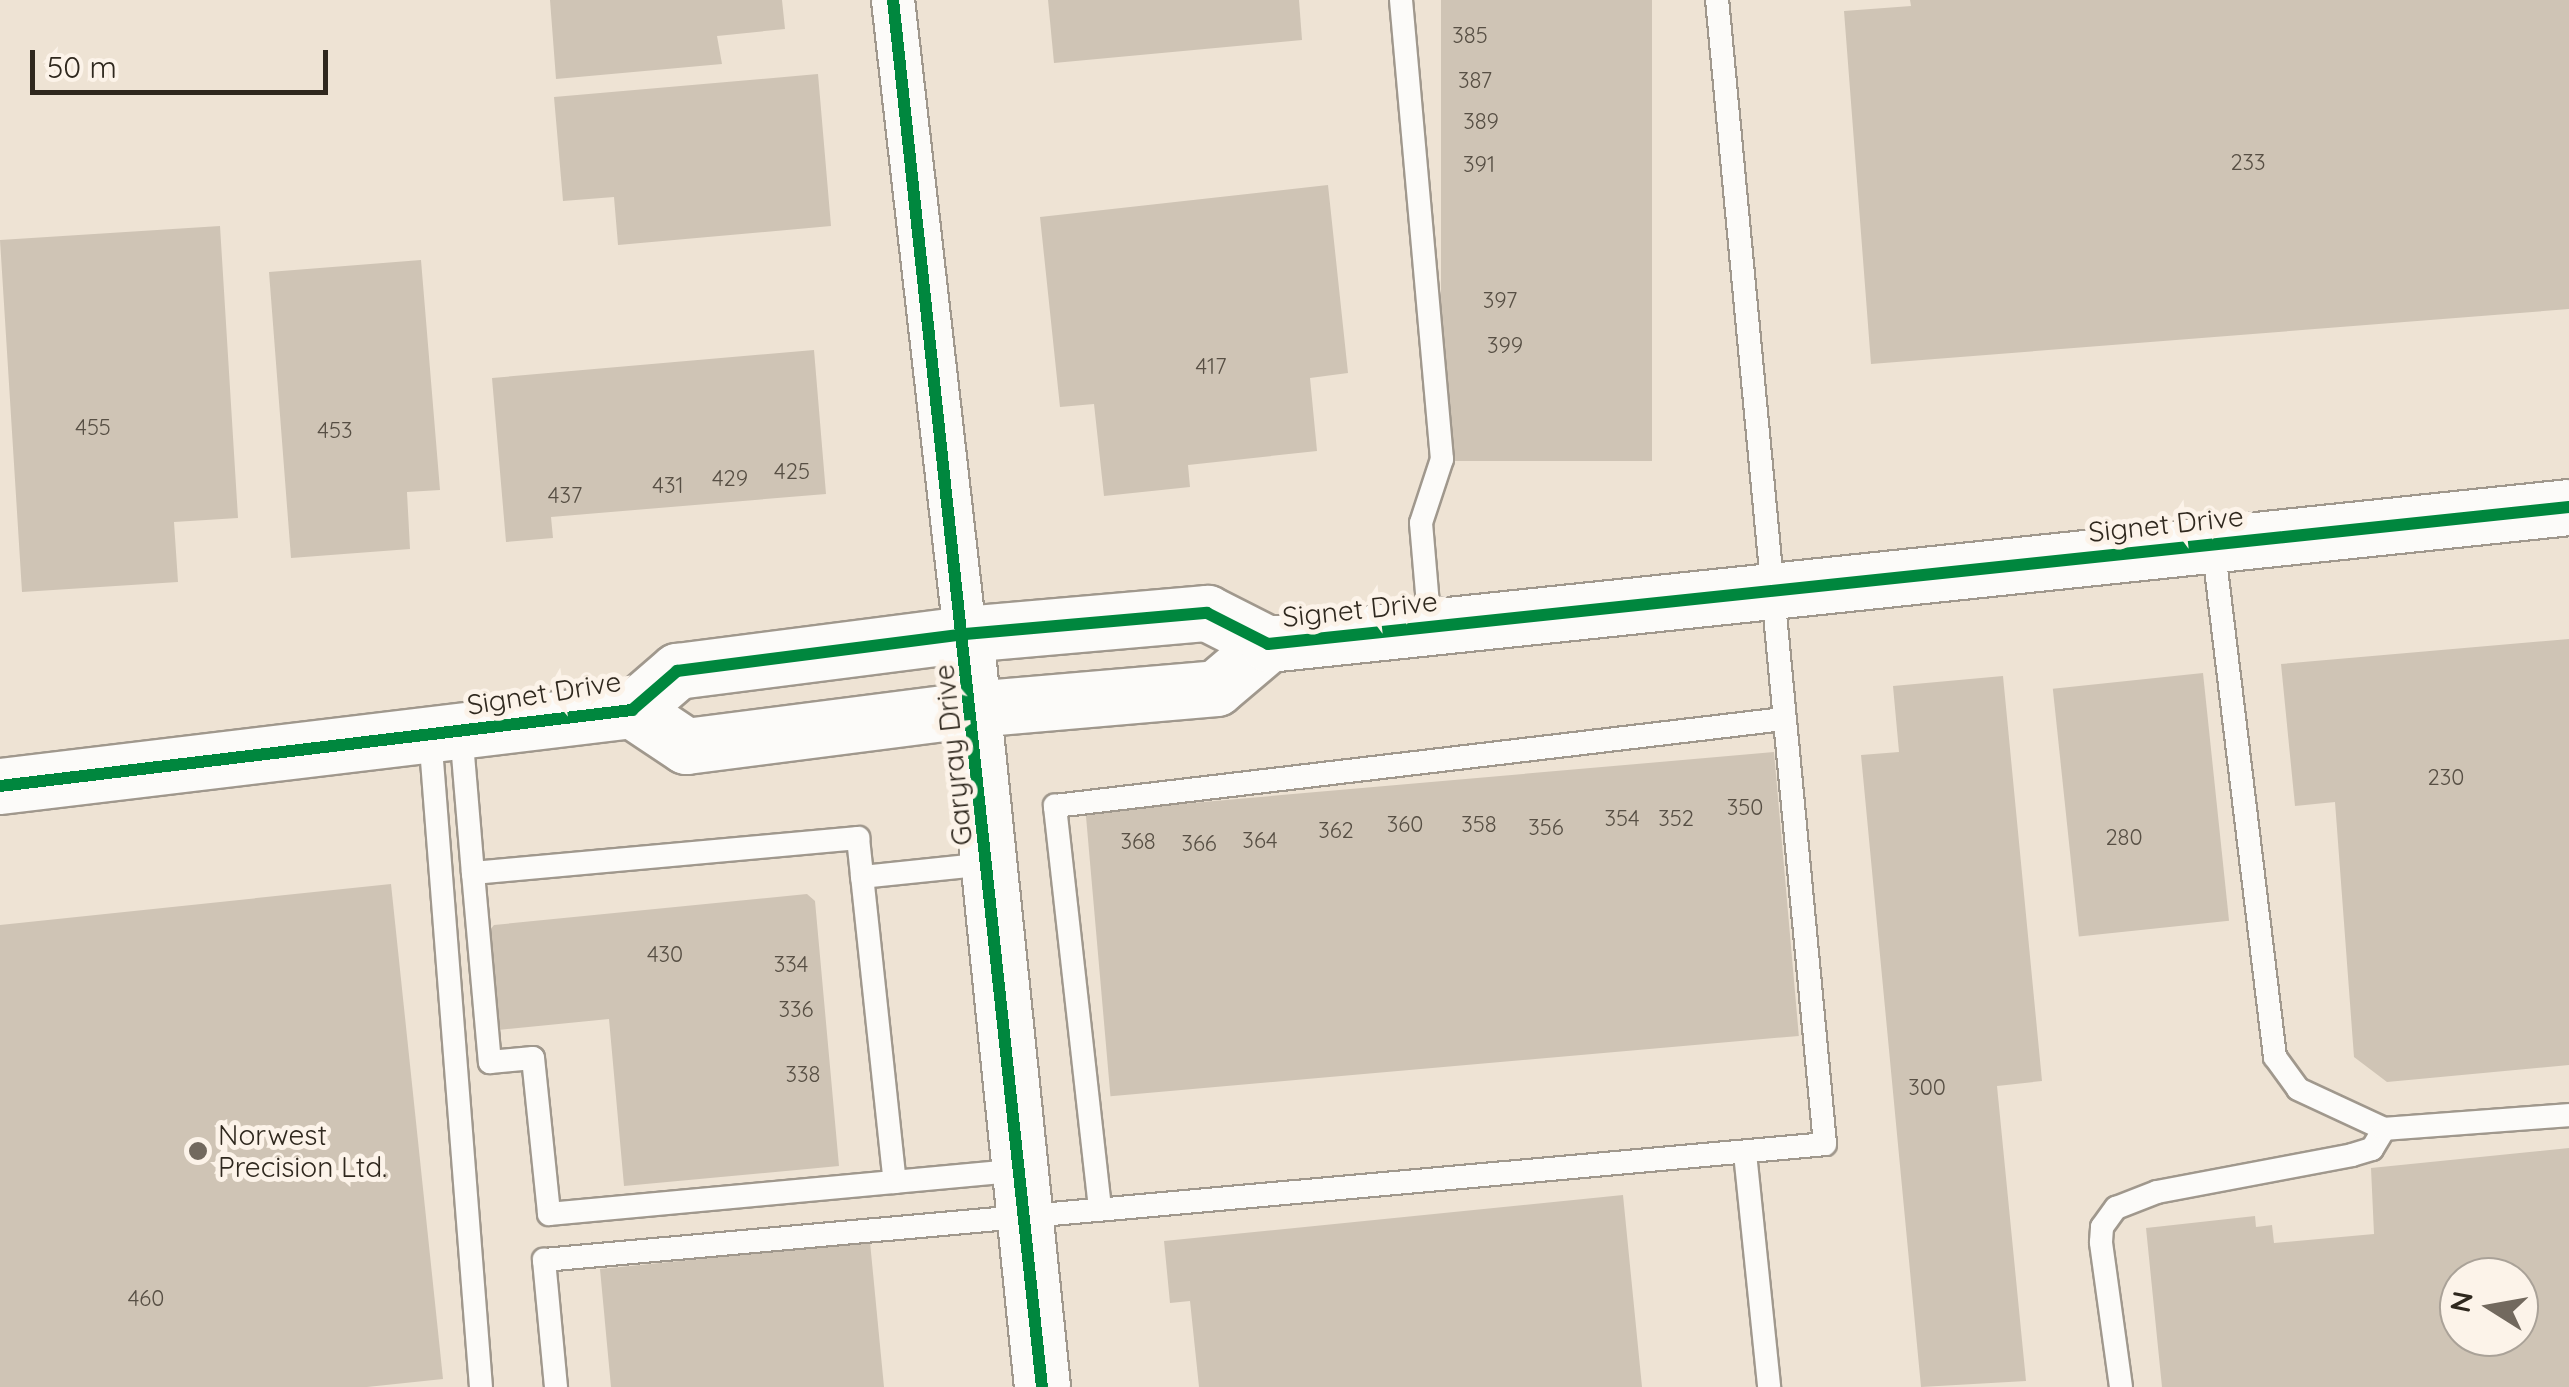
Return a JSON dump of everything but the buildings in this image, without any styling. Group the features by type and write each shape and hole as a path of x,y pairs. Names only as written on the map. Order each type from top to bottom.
{"street":[{"name":"Garyray Drive","path":"893,0 974,709 1042,1387"},
{"name":"Signet Drive","path":"0,786 632,710 678,670 965,634 1207,613 1268,644 2569,506"},
{"name":"Signet Drive","path":"632,710 686,746 974,709 1216,688 1268,644"}],"lane":[{"path":"1401,0 1442,459 1420,533 1430,627"},
{"path":"445,733 473,873 490,1062 533,1058 549,1214 895,1182 1022,1193 1100,1208 1825,1144 1716,0"},
{"path":"2213,544 2276,1058 2298,1089 2384,1130 2569,1115"},
{"path":"1100,1208 1055,806 1784,719"},
{"path":"445,733 481,1387"},
{"path":"473,873 858,838 895,1182"},
{"path":"862,877 989,864"},
{"path":"2121,1387 2101,1242 2102,1226 2116,1208 2157,1192 2352,1155 2372,1148 2384,1130"},
{"path":"1745,1153 1769,1387"},
{"path":"556,1387 544,1260 1022,1193"}],"cycle path":[{"path":"893,0 1042,1387"},
{"path":"0,786 632,710 677,671 965,634 1207,613 1268,644 2569,507"}],"place":[{"name":"Norwest Precision Ltd.","path":"198,1151"}]}
